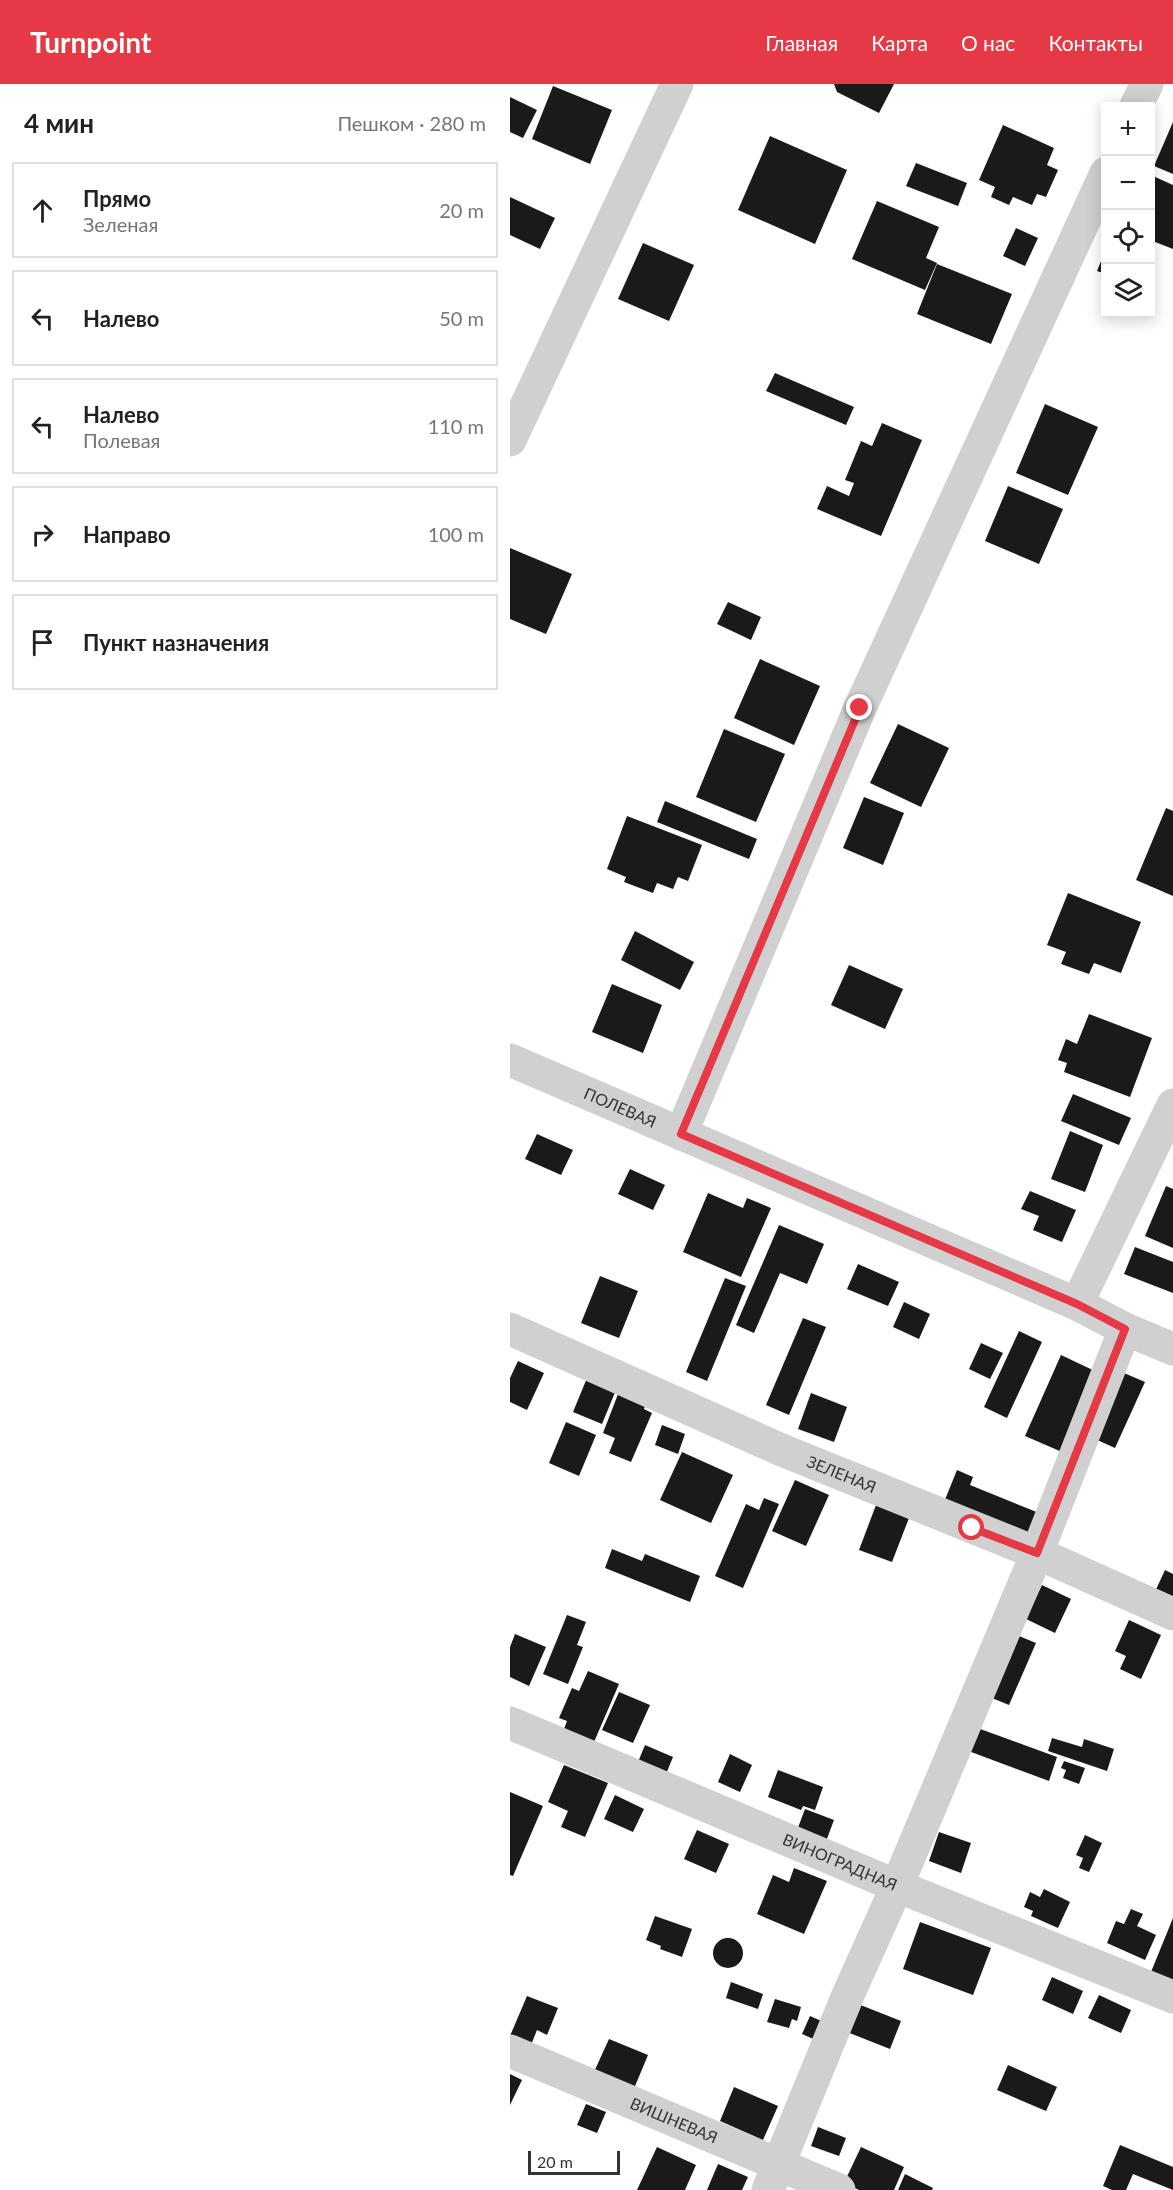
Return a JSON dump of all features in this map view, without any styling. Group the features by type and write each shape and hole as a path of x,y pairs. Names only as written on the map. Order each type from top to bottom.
{"street":[{"path":"510,440 677,84"},
{"path":"1138,102 1147,84"},
{"path":"681,1134 860,708 1101,184"},
{"name":"ПОЛЕВАЯ","path":"510,1060 1077,1304 1125,1329 1173,1349"},
{"path":"1077,1304 1173,1105"},
{"name":"ЗЕЛЕНАЯ","path":"510,1329 784,1451 1037,1553 1173,1614"},
{"path":"773,2177 848,1995 897,1886 1037,1553 1125,1329"},
{"name":"ВИНОГРАДНАЯ","path":"510,1722 897,1886 1173,1997"},
{"name":"ВИШНЕВАЯ","path":"510,2051 773,2177 839,2190"}],"building":[{"path":"834,84 894,84 879,113 837,92"},
{"path":"553,86 612,110 590,164 532,139"},
{"path":"510,97 537,110 523,138 510,132"},
{"path":"1173,122 1173,174 1155,166"},
{"path":"1003,125 1054,148 1047,165 1058,170 1046,197 1037,194 1032,205 1013,197 1009,205 991,197 995,187 979,180"},
{"path":"770,136 847,170 815,244 738,210"},
{"path":"916,163 967,183 958,206 906,186"},
{"path":"1155,177 1173,185 1173,249 1155,242"},
{"path":"510,197 555,218 540,249 510,235"},
{"path":"877,201 939,227 926,258 937,263 925,290 852,259"},
{"path":"1016,228 1038,238 1025,266 1003,256"},
{"path":"643,243 694,265 669,321 618,299"},
{"path":"937,264 1012,294 991,344 917,314"},
{"path":"775,373 854,407 846,425 766,391"},
{"path":"1045,404 1098,427 1068,495 1016,473"},
{"path":"882,423 922,440 881,536 817,509 827,486 849,496 854,483 845,480 861,441 872,446"},
{"path":"1008,486 1063,509 1039,564 985,541"},
{"path":"510,548 572,574 546,634 510,619"},
{"path":"728,602 761,617 751,640 717,624"},
{"path":"760,659 820,686 794,745 734,718"},
{"path":"898,724 949,748 921,807 870,783"},
{"path":"724,729 785,754 756,822 696,797"},
{"path":"864,797 904,813 883,865 843,848"},
{"path":"665,801 757,839 749,859 657,822"},
{"path":"1166,808 1173,811 1173,896 1136,880"},
{"path":"627,816 702,845 688,881 678,877 673,889 657,883 653,893 624,882 626,877 607,869"},
{"path":"1068,893 1141,922 1121,973 1094,963 1089,974 1061,964 1066,952 1047,945"},
{"path":"635,931 694,962 680,990 621,960"},
{"path":"849,965 903,989 885,1029 831,1005"},
{"path":"612,984 662,1005 643,1053 592,1032"},
{"path":"1089,1014 1152,1038 1130,1097 1064,1072 1067,1063 1058,1060 1066,1039 1077,1044"},
{"path":"1073,1094 1131,1118 1119,1145 1061,1121"},
{"path":"1070,1131 1103,1145 1085,1192 1051,1179"},
{"path":"537,1134 573,1150 561,1175 525,1159"},
{"path":"630,1169 665,1185 653,1210 618,1194"},
{"path":"1166,1186 1173,1189 1173,1248 1145,1236"},
{"path":"1030,1191 1076,1210 1062,1242 1033,1230 1039,1216 1021,1209"},
{"path":"708,1193 743,1208 747,1198 771,1208 741,1277 683,1252"},
{"path":"779,1225 824,1244 807,1284 780,1273 754,1333 736,1325"},
{"path":"1135,1247 1173,1262 1173,1293 1124,1274"},
{"path":"858,1264 899,1282 888,1306 847,1289"},
{"path":"600,1276 638,1291 619,1338 581,1323"},
{"path":"725,1278 746,1286 707,1381 686,1372"},
{"path":"904,1302 930,1314 919,1339 893,1327"},
{"path":"803,1318 826,1327 789,1415 766,1405"},
{"path":"1019,1331 1042,1342 1007,1418 984,1407"},
{"path":"981,1343 1003,1353 990,1379 969,1369"},
{"path":"1061,1355 1097,1372 1062,1452 1025,1436"},
{"path":"518,1361 544,1373 527,1410 510,1402 510,1378"},
{"path":"1124,1373 1145,1382 1115,1448 1095,1439"},
{"path":"587,1378 616,1390 602,1424 573,1412"},
{"path":"620,1389 647,1400 644,1409 652,1413 631,1462 609,1453 615,1438 603,1433"},
{"path":"811,1393 847,1407 834,1442 798,1429"},
{"path":"566,1422 596,1435 579,1476 549,1463"},
{"path":"662,1425 685,1434 678,1454 655,1445"},
{"path":"682,1452 733,1475 711,1523 660,1500"},
{"path":"957,1470 973,1477 970,1485 1039,1513 1027,1542 942,1507"},
{"path":"795,1480 829,1495 806,1546 772,1531"},
{"path":"764,1498 779,1504 743,1588 715,1576 746,1504 759,1510"},
{"path":"876,1505 909,1518 892,1562 859,1550"},
{"path":"612,1549 642,1561 645,1554 700,1576 690,1602 605,1568"},
{"path":"1165,1570 1173,1574 1173,1605 1153,1596"},
{"path":"1042,1585 1071,1599 1055,1633 1026,1619"},
{"path":"567,1615 586,1622 577,1645 583,1647 568,1684 543,1674"},
{"path":"1129,1620 1161,1635 1141,1679 1120,1669 1126,1656 1115,1651"},
{"path":"515,1634 546,1647 529,1686 510,1677 510,1647"},
{"path":"1014,1634 1036,1643 1009,1705 987,1696"},
{"path":"588,1671 619,1684 594,1742 564,1729 567,1721 559,1718 572,1688 579,1691"},
{"path":"619,1692 650,1705 633,1743 602,1730"},
{"path":"972,1726 1057,1757 1049,1781 963,1749"},
{"path":"1052,1738 1082,1747 1084,1739 1114,1749 1107,1771 1048,1751"},
{"path":"645,1745 673,1757 666,1774 638,1762"},
{"path":"730,1754 752,1765 740,1792 718,1782"},
{"path":"1064,1761 1085,1768 1079,1784 1063,1778 1066,1770 1061,1768"},
{"path":"564,1765 608,1783 585,1837 561,1827 568,1811 548,1802"},
{"path":"778,1770 823,1787 815,1810 803,1806 801,1810 768,1797"},
{"path":"510,1792 543,1806 513,1876 510,1875"},
{"path":"615,1795 644,1809 633,1832 604,1819"},
{"path":"805,1809 834,1820 825,1844 796,1833"},
{"path":"697,1830 729,1844 716,1873 684,1859"},
{"path":"939,1832 971,1843 961,1873 929,1861"},
{"path":"1085,1835 1102,1843 1089,1872 1079,1868 1083,1858 1076,1855"},
{"path":"794,1868 827,1881 804,1934 757,1914 773,1875 789,1882"},
{"path":"1044,1889 1070,1902 1058,1928 1031,1916 1033,1911 1024,1907 1030,1892 1040,1897"},
{"path":"1131,1909 1143,1914 1137,1926 1156,1935 1145,1960 1107,1943 1116,1921 1124,1924"},
{"path":"655,1916 692,1929 682,1957 660,1949 661,1946 646,1940"},
{"path":"1173,1918 1173,1981 1151,1972"},
{"path":"920,1922 991,1948 973,1995 903,1969"},
{"path":"728,1938 734,1939 742,1947 742,1959 734,1967 728,1968 722,1967 714,1959 713,1953 714,1947 722,1939"},
{"path":"1052,1977 1083,1991 1073,2014 1042,2000"},
{"path":"731,1982 763,1994 758,2009 726,1998"},
{"path":"1099,1995 1131,2010 1121,2033 1088,2018"},
{"path":"527,1996 558,2008 547,2035 537,2030 531,2045 510,2036"},
{"path":"775,1999 801,2007 797,2021 792,2019 789,2028 767,2022"},
{"path":"858,2004 901,2021 890,2049 847,2032"},
{"path":"810,2016 826,2023 818,2041 802,2034"},
{"path":"609,2039 648,2055 633,2091 593,2074"},
{"path":"1008,2065 1057,2087 1046,2111 997,2090"},
{"path":"510,2074 522,2080 510,2105"},
{"path":"734,2087 778,2106 763,2140 720,2121"},
{"path":"586,2104 606,2112 597,2133 577,2125"},
{"path":"818,2127 846,2138 839,2156 811,2146"},
{"path":"1120,2145 1173,2167 1173,2190 1133,2174 1126,2190 1112,2190 1103,2186"},
{"path":"657,2147 696,2165 685,2190 637,2190"},
{"path":"861,2147 904,2167 894,2190 859,2190 844,2183"},
{"path":"718,2164 748,2177 742,2190 707,2190"},
{"path":"905,2174 933,2188 932,2190 898,2190"}],"route":[{"path":"860,708 681,1134 1077,1304 1125,1329 1037,1553 972,1528"}]}
